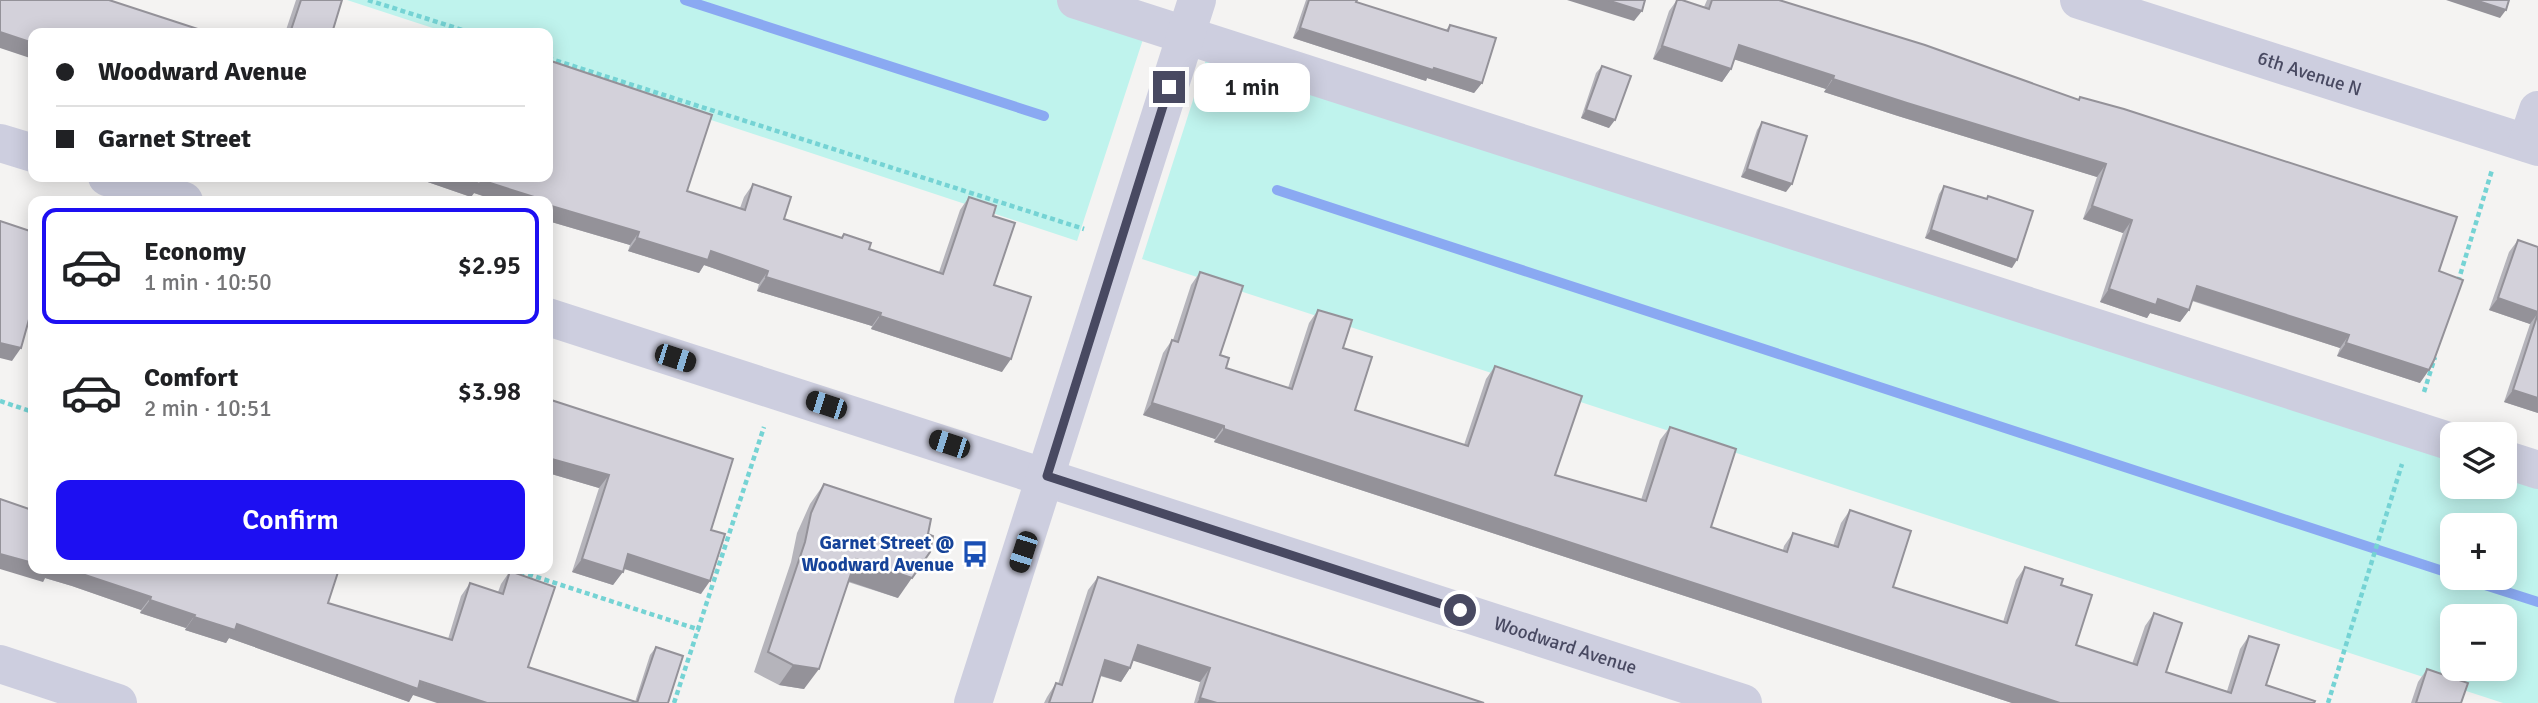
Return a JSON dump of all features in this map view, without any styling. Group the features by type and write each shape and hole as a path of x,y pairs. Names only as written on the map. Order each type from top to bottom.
{"street":[{"path":"1076,0 2440,438"},
{"path":"973,703 1197,0"},
{"name":"6th Avenue N","path":"2079,0 2526,134"},
{"path":"0,143 28,151"},
{"path":"123,182 168,196"},
{"name":"Woodward Avenue","path":"553,319 1743,703"},
{"path":"2517,463 2538,470"},
{"path":"0,664 118,703"}],"path":[{"path":"368,0 456,28"},
{"path":"553,60 1120,241"},
{"path":"2454,296 2526,134"},
{"path":"2328,703 2437,349"},
{"path":"674,703 776,390"},
{"path":"0,401 28,410"},
{"path":"527,574 699,630"}],"shaded area":[{"path":"347,0 1075,0 1148,24 1077,241 553,68 553,28 433,28"},
{"path":"1211,44 2440,438 2440,499 2517,499 2517,463 2538,470 2538,703 2503,703 1142,259"}],"building":[{"path":"0,0 109,0 195,28 28,28 28,41 0,32"},
{"path":"301,0 342,0 334,28 292,28"},
{"path":"1309,0 1357,0 1356,2 1448,31 1450,25 1496,38 1482,83 1300,28"},
{"path":"1607,0 1645,0 1642,11"},
{"path":"1677,0 1709,9 1712,0 1779,0 1925,45 2079,100 2080,97 2124,109 2457,217 2439,271 2463,280 2434,360 2429,370 2346,343 2349,335 2197,286 2189,310 2158,299 2156,305 2109,289 2132,220 2092,206 2106,164 1907,103 1739,45 1731,69 1662,46"},
{"path":"2475,0 2509,0 2506,10"},
{"path":"553,62 712,115 687,191 745,210 753,184 791,197 784,219 842,238 844,234 871,243 869,249 943,274 969,197 996,206 993,216 1015,223 994,285 1031,297 1011,359 880,316 881,313 766,277 768,271 711,251 708,260 637,238 639,232 553,206 553,196 531,196 487,182 553,182"},
{"path":"1602,66 1631,76 1615,120 1586,110"},
{"path":"1762,122 1807,136 1792,184 1747,169"},
{"path":"1944,186 1987,199 1988,196 2033,211 2017,260 1931,230"},
{"path":"0,221 28,230 28,323 21,348 0,343"},
{"path":"2518,240 2538,247 2538,312 2498,298"},
{"path":"1200,272 1243,286 1220,355 1229,358 1226,368 1292,389 1318,310 1352,320 1343,348 1372,357 1355,410 1468,446 1495,366 1582,396 1555,475 1646,501 1670,427 1736,449 1711,527 1787,552 1793,533 1838,547 1850,510 1911,531 1893,587 2007,623 2025,567 2063,579 2061,585 2092,595 2076,645 2137,665 2154,613 2182,623 2166,672 2231,693 2249,636 2279,645 2266,685 2315,701 2060,703 1152,403 1172,340 1178,342"},
{"path":"2538,313 2538,398 2513,390"},
{"path":"553,401 733,459 711,530 725,534 710,581 628,554 623,572 582,559 609,475 553,459"},
{"path":"824,484 931,519 928,534 933,536 930,552 912,578 856,559 819,669 793,665 768,652 805,542 811,513"},
{"path":"0,499 28,509 28,562 0,554"},
{"path":"82,574 337,574 328,603 452,640 470,583 503,594 509,574 518,574 555,587 528,667 639,703 487,703 420,681 418,689 237,624 235,630 194,617 195,615 150,600 151,597"},
{"path":"1098,577 1484,703 1217,703 1200,698 1210,668 1138,645 1130,668 1105,660 1092,703 1049,703 1056,683 1062,685"},
{"path":"656,647 683,656 668,703 637,703"},
{"path":"2427,669 2440,673 2440,681 2468,683 2461,703 2416,703"}],"waterway":[{"path":"685,0 1044,116"},
{"path":"1277,190 2440,570"},
{"path":"2500,590 2538,602"}],"place":[{"name":"Garnet Street @ Woodward Avenue","path":"975,554"}],"route":[{"path":"1169,87 1047,476 1460,610"}]}
